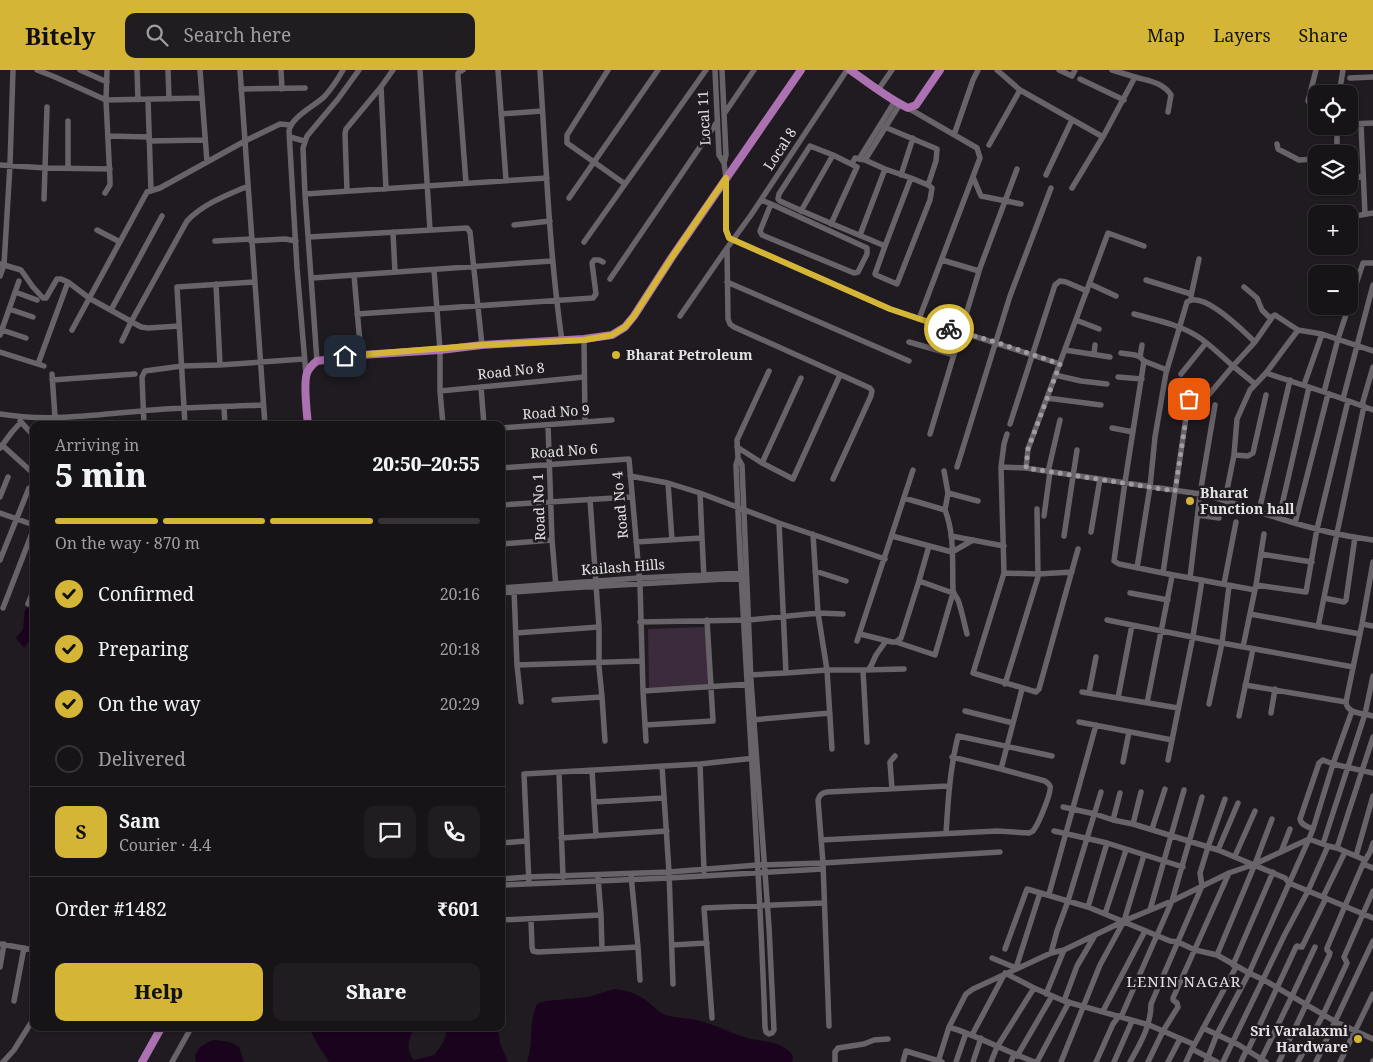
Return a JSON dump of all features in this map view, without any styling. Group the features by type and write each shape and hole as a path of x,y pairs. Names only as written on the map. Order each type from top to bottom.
{"main road":[{"path":"308,421 306,375 317,361 361,355 440,350 482,345 584,340 612,335 625,327 801,70"},
{"path":"848,70 908,108 916,105 940,70"},
{"path":"142,1062 159,1031"}],"street":[{"path":"0,276 10,165 13,70"},
{"path":"37,70 106,100 202,98"},
{"path":"80,70 107,82"},
{"path":"106,193 110,185 106,100 107,70"},
{"path":"137,70 138,100"},
{"path":"168,70 169,99"},
{"path":"200,70 207,162"},
{"path":"240,70 264,421"},
{"path":"281,70 282,88"},
{"path":"306,375 290,125 327,94 343,70"},
{"path":"317,361 305,194 304,141 359,70"},
{"path":"347,192 346,129 381,88 393,70"},
{"path":"420,70 430,230"},
{"path":"463,70 458,73 458,76 466,183"},
{"path":"498,70 506,180"},
{"path":"540,70 552,261 562,341"},
{"path":"608,70 566,138 567,143 625,184"},
{"path":"569,198 658,70"},
{"path":"584,242 706,70"},
{"name":"Local 11","path":"714,70 719,155 724,163"},
{"name":"Local 11","path":"722,70 726,155 724,163 726,178 726,230 729,238 733,241"},
{"path":"724,114 754,70"},
{"name":"Local 8","path":"680,316 848,70"},
{"path":"878,90 892,70"},
{"path":"954,135 978,70"},
{"path":"997,70 1020,90 1103,137"},
{"path":"1059,70 1072,76 1075,70"},
{"path":"1112,70 1160,84 1171,95 1168,112"},
{"path":"1312,85 1316,70"},
{"path":"1340,85 1343,70"},
{"path":"1072,188 1124,100 1135,77"},
{"path":"1350,78 1373,77"},
{"path":"1080,79 1124,100"},
{"path":"241,89 305,88"},
{"path":"381,88 386,189"},
{"path":"989,145 1020,90"},
{"path":"148,99 150,190"},
{"path":"716,103 724,102"},
{"path":"862,159 898,102"},
{"path":"44,199 47,107"},
{"path":"908,108 977,148 980,158 919,319"},
{"path":"501,114 542,111"},
{"path":"1046,175 1072,120"},
{"path":"68,122 68,168"},
{"path":"610,279 717,122"},
{"path":"1365,214 1361,124 1373,123"},
{"path":"72,330 147,192 160,188 280,124 290,125"},
{"path":"882,126 937,149 936,161 928,185"},
{"path":"108,136 205,140"},
{"path":"290,137 304,141"},
{"path":"901,175 912,138"},
{"path":"1277,144 1278,149 1299,160 1308,159"},
{"path":"831,224 857,167 810,146 778,196 780,201 831,224 885,246"},
{"path":"801,211 833,155"},
{"path":"852,164 856,158 862,159 885,169 911,178 928,185 932,188 930,200 897,284 875,274 911,178"},
{"path":"0,165 110,169"},
{"path":"860,235 885,169"},
{"path":"930,434 979,271 1017,169"},
{"path":"1358,177 1363,176"},
{"path":"305,194 547,178"},
{"path":"973,178 981,196 1021,204"},
{"path":"122,341 187,221 204,207 248,186"},
{"path":"957,467 1019,272 1051,188"},
{"path":"761,200 771,204 867,248 867,254 858,272 854,273 762,235 760,231 771,204"},
{"path":"1358,215 1373,212"},
{"path":"111,310 162,216"},
{"path":"514,224 550,221"},
{"path":"309,237 464,228 469,230 482,345"},
{"path":"97,230 120,242"},
{"path":"393,232 395,272"},
{"path":"1026,468 1028,449 1108,233 1144,246"},
{"path":"215,241 284,239 296,241"},
{"path":"733,241 890,309 1060,364"},
{"path":"727,248 728,319 730,324 870,388 872,392 833,479"},
{"path":"1137,568 1150,487 1155,437 1167,370 1190,297 1199,259"},
{"path":"358,314 593,298 596,294 592,263 594,260 602,262"},
{"path":"942,260 979,271"},
{"path":"312,278 552,261"},
{"path":"1295,523 1338,339 1363,263 1373,263"},
{"path":"2,265 21,270 31,286 44,298 57,279 61,279 89,298 141,327 179,326"},
{"path":"434,270 440,350 442,421"},
{"path":"354,275 361,355"},
{"path":"1146,280 1216,308 1255,342"},
{"path":"19,281 1,332 26,338"},
{"path":"1010,424 1055,285 1060,281 1066,282 1087,291"},
{"path":"0,352 41,365 68,282"},
{"path":"185,421 177,287 254,282"},
{"path":"727,282 909,362"},
{"path":"216,284 220,365"},
{"path":"1090,284 1116,296"},
{"path":"1142,345 1142,379 1114,561 1119,564 1172,576 1227,585 1306,592 1317,529 1357,345 1373,285"},
{"path":"1244,287 1256,298 1262,310 1271,319"},
{"path":"15,292 37,300"},
{"path":"9,309 33,317"},
{"path":"1134,314 1179,327 1196,336 1255,384"},
{"path":"1164,573 1189,397 1206,398 1255,342 1275,315 1298,330 1322,334 1373,351"},
{"path":"1076,320 1099,329"},
{"path":"1225,500 1234,455 1237,419 1250,390 1266,373 1298,330"},
{"path":"1279,518 1306,386 1322,334"},
{"path":"584,340 585,422"},
{"path":"909,342 954,355"},
{"path":"1181,374 1206,343"},
{"path":"1094,354 1095,345"},
{"path":"1065,350 1110,356"},
{"path":"1121,353 1135,355 1167,370"},
{"path":"144,421 142,377 143,373 148,370 182,366 304,359"},
{"path":"1318,627 1363,406 1373,367"},
{"path":"764,906 765,1027 766,1032 770,1034 774,1030 749,684 741,509 736,465 738,458 737,440 769,371"},
{"path":"1266,373 1373,410"},
{"path":"58,421 55,417 52,377 135,374"},
{"path":"737,447 793,479 840,375"},
{"path":"1055,375 1107,384"},
{"name":"Road No 8","path":"440,391 584,376"},
{"path":"1118,377 1142,379"},
{"path":"762,463 801,378"},
{"path":"1259,512 1290,380"},
{"path":"481,387 484,421"},
{"path":"1234,455 1248,456 1253,453 1266,395"},
{"path":"1047,398 1101,405"},
{"path":"0,414 20,420 263,405"},
{"path":"1190,578 1200,494 1215,405"},
{"path":"224,407 225,421"},
{"path":"20,420 30,431"},
{"path":"20,420 1,447 30,471"},
{"name":"Road No 9","path":"505,428 612,420"},
{"path":"1044,516 1049,472 1060,420"},
{"name":"Road No 1","path":"548,425 552,540 556,587"},
{"path":"1112,428 1133,432"},
{"path":"1007,434 1001,466 1004,573 973,673 1036,692 1039,689 1078,549"},
{"path":"1064,536 1077,450"},
{"name":"Road No 6","path":"505,468 629,459"},
{"name":"Road No 4","path":"629,459 640,581 640,622 646,741"},
{"path":"1001,466 1026,468 1200,494 1317,529 1373,540"},
{"path":"857,641 913,470"},
{"path":"860,634 896,642 936,655 953,593 951,536 945,510 948,493 944,471"},
{"path":"630,476 668,483 700,493 779,523 884,559"},
{"path":"0,497 8,477"},
{"path":"1092,532 1101,479"},
{"path":"668,483 672,540"},
{"path":"0,560 29,488"},
{"path":"700,493 704,577"},
{"path":"948,493 978,501"},
{"path":"505,505 631,497"},
{"path":"904,498 945,510"},
{"path":"590,499 605,741"},
{"path":"1005,684 1038,574 1037,509"},
{"path":"0,513 30,524"},
{"path":"1198,515 1219,518"},
{"path":"1209,704 1222,643 1227,585 1236,522"},
{"path":"779,523 786,673"},
{"path":"813,534 818,613 827,670 832,750"},
{"path":"1243,647 1256,587 1264,534"},
{"path":"892,536 952,552 973,540"},
{"path":"951,536 1004,546"},
{"path":"3,608 30,537"},
{"path":"1324,598 1344,602 1346,600 1355,537"},
{"path":"636,542 702,538"},
{"path":"505,544 552,540"},
{"path":"896,642 901,638 929,546"},
{"path":"1261,554 1312,562"},
{"path":"1373,562 1346,702 1347,708 1352,711 1373,716"},
{"path":"815,571 846,581"},
{"path":"1004,573 1072,572"},
{"name":"Kailash Hills","path":"505,589 514,590 744,575"},
{"path":"1146,703 1172,576"},
{"path":"1168,760 1193,636 1202,580"},
{"path":"919,581 953,593 958,600 967,634"},
{"path":"505,592 514,590 517,665 521,702"},
{"path":"1130,594 1168,600"},
{"path":"28,604 30,599"},
{"path":"640,622 747,620 818,613 843,614"},
{"path":"1250,614 1360,634"},
{"path":"645,725 713,721 707,620"},
{"path":"1107,620 1353,667"},
{"path":"1362,624 1373,626"},
{"path":"1118,698 1132,625"},
{"path":"516,633 599,628"},
{"path":"865,670 872,666 876,655 886,641"},
{"path":"1239,716 1253,649"},
{"path":"1089,693 1096,658"},
{"path":"517,665 642,660"},
{"path":"749,674 904,669"},
{"path":"865,670 867,742"},
{"path":"1222,1062 1308,891 1326,845 1365,714 1373,676"},
{"path":"643,691 749,684"},
{"path":"1245,684 1346,702"},
{"path":"1001,769 1022,688"},
{"path":"1271,714 1275,689"},
{"path":"1082,692 1178,708"},
{"path":"554,700 602,697"},
{"path":"965,711 1013,723"},
{"path":"1207,1060 1249,973 1309,839 1352,711"},
{"path":"752,720 830,714"},
{"path":"1079,722 1172,740"},
{"path":"1049,894 1096,725"},
{"path":"1122,762 1129,732"},
{"path":"946,834 948,786 952,757 958,736 1052,756"},
{"path":"1337,848 1373,737"},
{"path":"892,789 890,762 895,756"},
{"path":"821,840 997,831 1029,832 1035,829 1049,795 1051,787 1049,784 1045,781 952,757"},
{"path":"529,884 524,774 700,764 754,758"},
{"path":"1313,829 1303,825 1300,819 1319,763 1323,760 1373,773"},
{"path":"700,764 704,873"},
{"path":"662,766 667,831 673,984"},
{"path":"592,770 596,836"},
{"path":"559,772 563,879"},
{"path":"829,1026 823,866 818,800 822,793 948,786"},
{"path":"1152,830 1165,789"},
{"path":"1150,910 1184,790"},
{"path":"1051,953 1056,931 1068,901 1101,792"},
{"path":"1133,824 1141,792"},
{"path":"1114,820 1120,793"},
{"path":"1356,856 1373,796"},
{"path":"1096,1062 1113,1024 1120,1017 1158,936 1172,901 1202,797"},
{"path":"594,802 664,798"},
{"path":"1130,1062 1148,1025 1151,1004 1202,886 1200,873 1225,799"},
{"path":"1218,850 1238,803"},
{"path":"1063,807 1133,824 1235,856 1273,872 1290,883 1373,918"},
{"path":"1235,856 1255,811"},
{"path":"1217,955 1272,819"},
{"path":"1281,852 1290,830"},
{"path":"561,838 667,831"},
{"path":"1054,831 1088,838 1183,867"},
{"path":"903,1062 906,1051 940,1062 949,1027 966,994 972,989 1051,953 1064,950 1124,921 1309,839 1356,856 1373,868"},
{"path":"505,843 526,841"},
{"path":"1279,1062 1329,956 1327,948 1373,843"},
{"path":"1088,907 1107,844"},
{"path":"1105,914 1126,850"},
{"path":"505,879 528,877 563,879 704,873 762,873 823,866 1000,852"},
{"path":"1241,1062 1297,946 1303,945 1345,852"},
{"path":"1061,1062 1100,965 1124,921 1144,855"},
{"path":"704,873 761,865 823,866"},
{"path":"1186,1062 1234,966 1273,872"},
{"path":"1148,1062 1178,1007 1173,998 1230,873"},
{"path":"631,876 640,980"},
{"path":"598,878 602,949"},
{"path":"505,885 529,884 563,879"},
{"path":"1005,949 1027,889 1049,894 1088,907 1195,950 1217,955 1336,1022 1373,1039"},
{"path":"1298,1062 1348,963 1344,957 1373,891"},
{"path":"1016,968 1040,893"},
{"path":"712,1018 704,908 824,903"},
{"path":"505,920 601,915"},
{"path":"531,919 532,948 534,951 638,947"},
{"path":"1103,1011 1145,931"},
{"path":"949,1027 981,1038 1026,1061 1036,1062 1066,1001 1077,966 1094,936"},
{"path":"1316,1062 1373,942"},
{"path":"672,945 707,943"},
{"path":"0,967 2,944 30,949"},
{"path":"1203,1028 1248,1050 1262,1061 1315,947"},
{"path":"14,1001 24,948"},
{"path":"1010,1062 1016,1055 1049,995 1064,950"},
{"path":"992,958 1016,968"},
{"path":"1005,973 1049,995 1164,1031 1180,1038 1207,1060 1217,1062"},
{"path":"956,1062 969,1034 1005,973"},
{"path":"991,1062 997,1047 1034,988"},
{"path":"1340,1062 1373,994"},
{"path":"1114,1062 1132,1021"},
{"path":"3,1062 14,1050 30,1024"},
{"path":"172,1062 189,1031"},
{"path":"973,1062 981,1038"},
{"path":"1168,1062 1180,1038"},
{"path":"835,1062 835,1052 838,1048 888,1039"}],"shaded area":[{"path":"30,606 30,629 28,633 30,634 30,640 24,648 16,638 23,629 25,610"},
{"path":"705,627 709,685 649,689 648,629"},
{"path":"614,989 640,996 666,1015 696,1020 744,1037 777,1044 793,1056 792,1062 527,1062 534,1011 537,1004 546,1001 588,997"},
{"path":"311,1031 414,1031 408,1044 409,1052 414,1060 434,1055 443,1042 447,1031 498,1031 500,1043 508,1062 329,1062"},
{"path":"214,1040 230,1042 239,1047 244,1062 196,1062 195,1056 198,1050"}],"way so far":[{"path":"949,329 996,342 1060,364 1028,449 1026,468 1175,491 1189,399"}],"place":[{"name":"Bharat Petroleum","path":"616,355"},
{"name":"Bharat Function hall","path":"1190,501"},
{"name":"Sri Varalaxmi Hardware","path":"1358,1039"}],"district":[{"name":"LENIN NAGAR","path":"1184,982"}],"route":[{"path":"345,356 440,350 482,345 584,340 612,335 625,327 634,316 726,178 726,230 727,235 733,241 890,309 949,329"}]}
